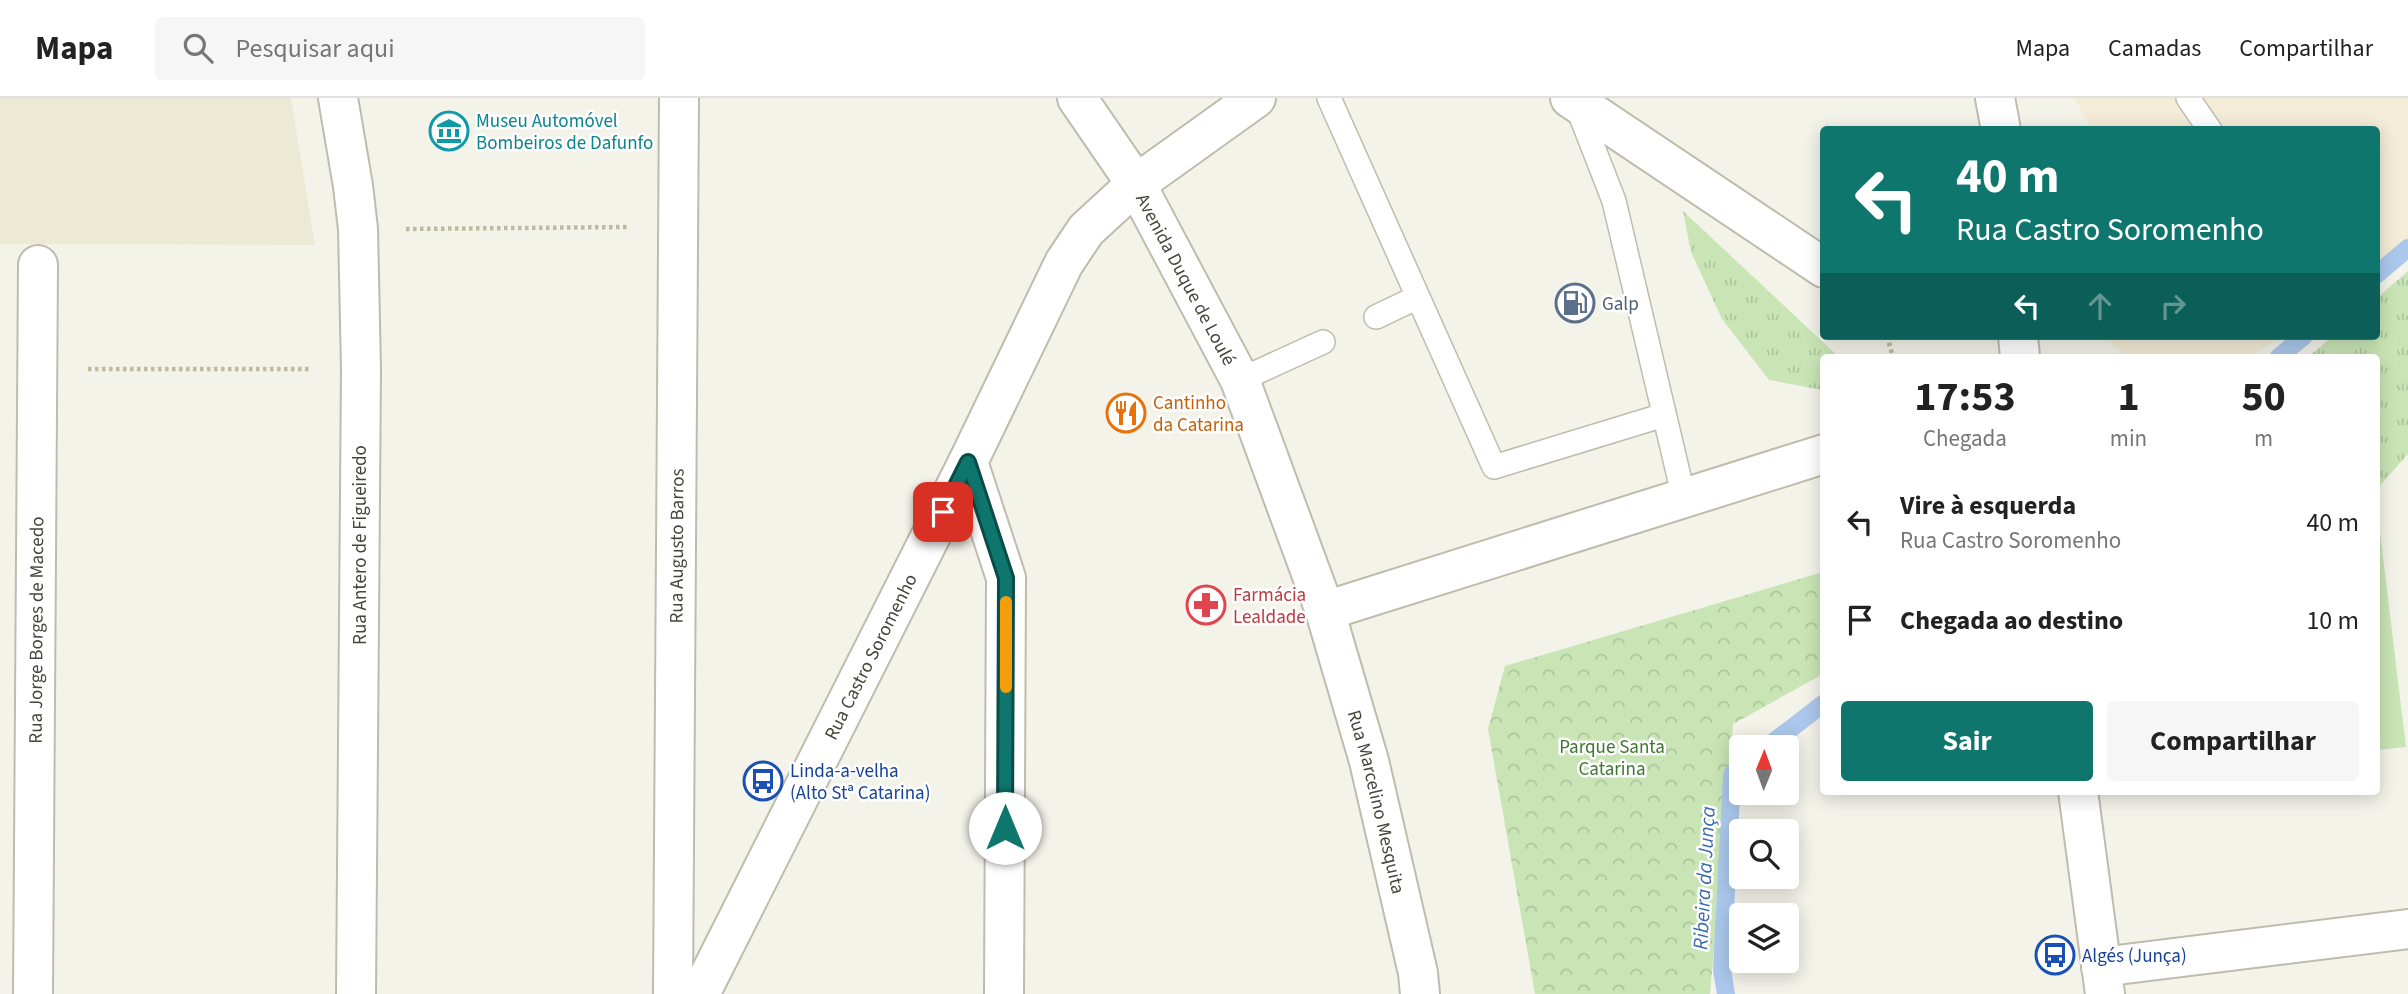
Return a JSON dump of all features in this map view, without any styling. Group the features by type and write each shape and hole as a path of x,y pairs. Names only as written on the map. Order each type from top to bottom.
{"street":[{"name":"Rua Antero de Figueiredo","path":"338,98 358,229 361,369 356,994"},
{"name":"Rua Augusto Barros","path":"673,994 679,98"},
{"name":"Avenida Duque de Loulé","path":"1077,98 1136,184 1240,380 1325,611"},
{"name":"Avenida Duque de Loulé","path":"1136,184 1256,98"},
{"path":"1995,98 2000,126"},
{"path":"1572,99 1820,265"},
{"name":"Rua Castro Soromenho","path":"700,994 968,462 1064,263 1086,230 1136,184"},
{"name":"Rua Jorge Borges de Macedo","path":"33,994 38,265"},
{"path":"1325,611 1820,455"},
{"path":"968,462 1006,578 1004,994"},
{"name":"Rua Marcelino Mesquita","path":"1325,611 1369,761 1418,973 1420,994"},
{"path":"2079,795 2103,980 2408,929"}],"lane":[{"path":"1329,98 1494,467 1664,415"},
{"path":"2188,98 2207,126"},
{"path":"1572,99 1614,201 1684,498"},
{"path":"1376,317 1418,297"},
{"path":"1240,380 1323,342"}],"path":[{"path":"358,229 678,226"},
{"path":"38,369 361,369"}],"shaded area":[{"path":"0,98 291,98 315,245 0,244"},
{"path":"2074,98 2408,98 2408,243 2380,265 2380,126 2090,126"},
{"path":"2108,340 2276,340 2255,354 2123,354"}],"green space":[{"path":"1683,211 1836,354 1820,354 1820,389 1769,380 1722,319 1691,252"},
{"path":"2408,271 2408,454 2380,486 2380,354 2312,354 2328,340 2380,340 2380,295"},
{"path":"2380,532 2406,747 2380,750"},
{"name":"Parque Santa Catarina","path":"1820,573 1820,676 1733,724 1732,735 1729,735 1729,771 1710,994 1535,994 1488,729 1505,666"}],"waterway":[{"name":"Ribeira da Junça","path":"2380,272 2408,248"},
{"name":"Ribeira da Junça","path":"2283,354 2299,340"},
{"name":"Ribeira da Junça","path":"1783,735 1820,706"},
{"name":"Ribeira da Junça","path":"1726,994 1722,970 1730,805"}],"slow traffic":[{"path":"1006,602 1006,687"}],"place":[{"name":"Museu Automóvel Bombeiros de Dafunfo","path":"449,131"},
{"name":"Galp","path":"1575,303"},
{"name":"Cantinho da Catarina","path":"1126,413"},
{"name":"Farmácia Lealdade","path":"1206,605"},
{"name":"Linda-a-velha (Alto Stª Catarina)","path":"763,781"},
{"name":"Algés (Junça)","path":"2055,955"}],"route":[{"path":"943,512 968,462 1006,578 1005,828"}]}
